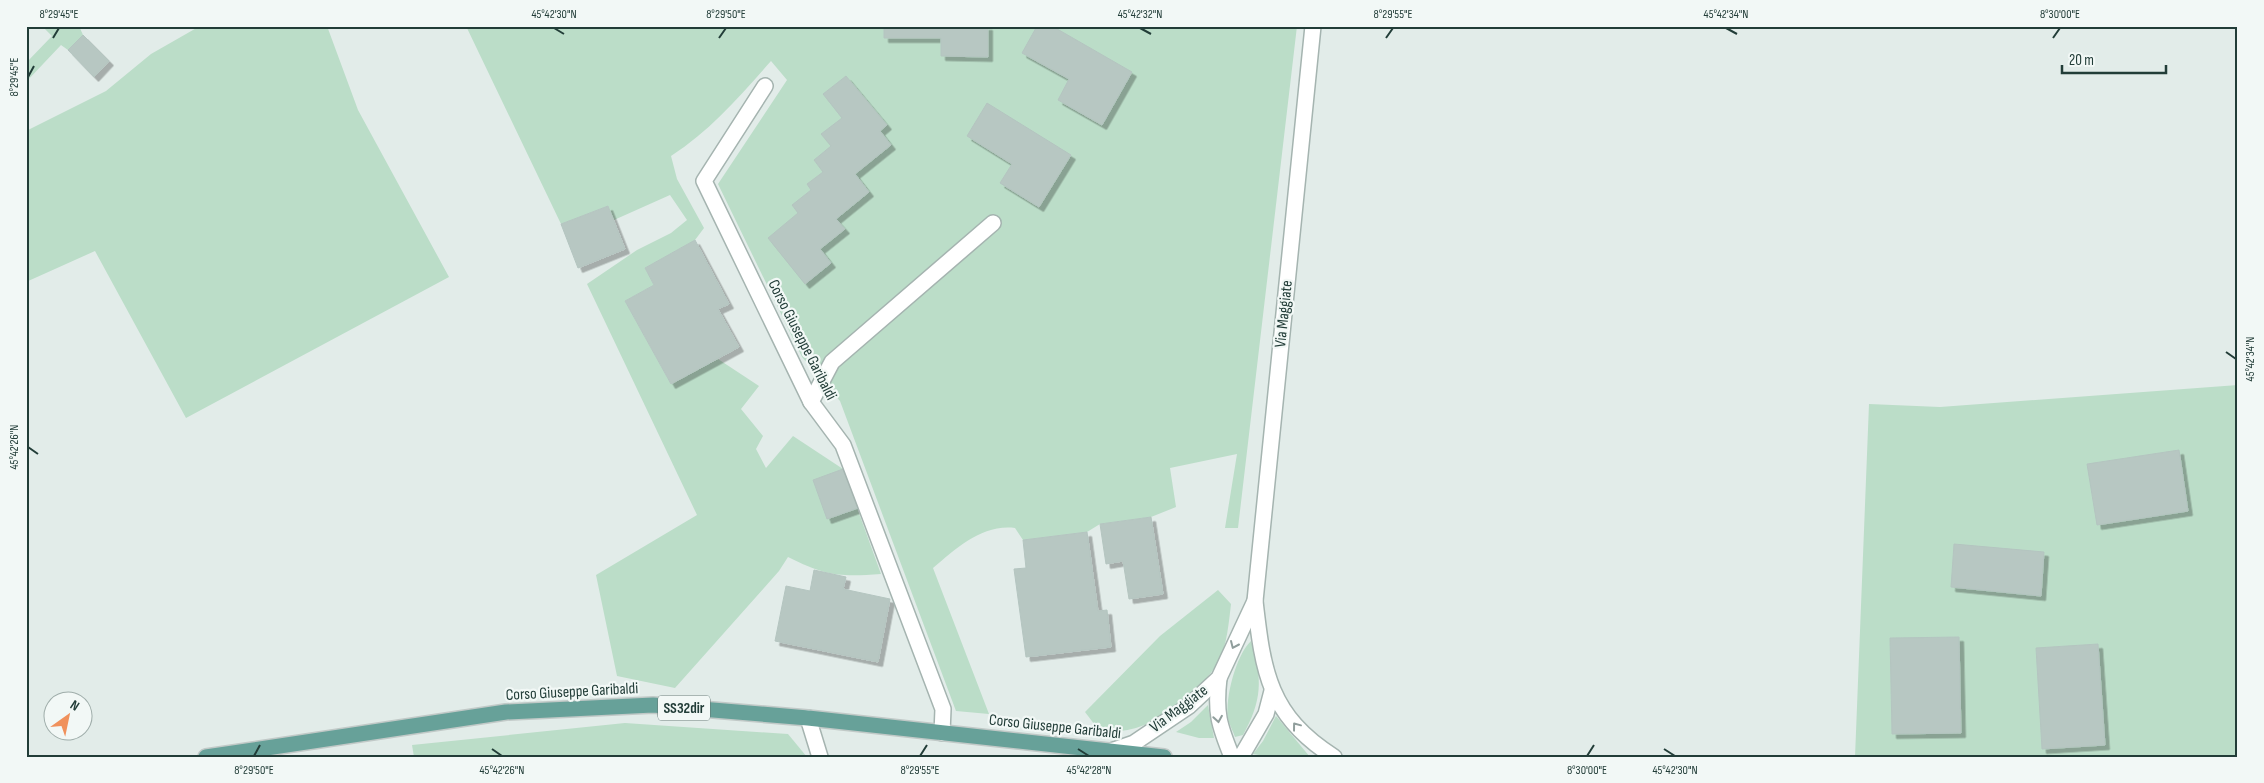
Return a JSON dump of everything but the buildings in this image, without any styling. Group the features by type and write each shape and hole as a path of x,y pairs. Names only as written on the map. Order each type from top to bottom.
{"main road":[{"name":"Corso Giuseppe Garibaldi","path":"206,757 506,712 653,705 808,718 1164,757"}],"street":[{"name":"Via Maggiate","path":"1313,26 1255,601 1267,680 1272,691 1303,735 1334,757"},
{"name":"Corso Giuseppe Garibaldi","path":"765,86 704,181 811,402 843,445 943,709 942,733"},
{"path":"811,402 832,362 993,223"},
{"name":"Via Maggiate","path":"1232,757 1219,726 1216,705 1219,678 1255,601"},
{"name":"Via Maggiate","path":"1111,751 1134,743 1189,706 1219,678"},
{"path":"1241,757 1266,714 1272,691"},
{"path":"808,718 820,757"}],"green space":[{"path":"42,26 79,26 83,35 68,50 61,45 26,82 26,63 52,36"},
{"path":"200,26 327,26 358,110 449,277 186,418 95,251 26,282 26,131 106,91 151,54"},
{"path":"466,26 1297,26 1238,528 1225,528 1237,454 1170,468 1176,507 1151,517 1100,524 1087,532 1023,540 1015,528 992,530 971,539 933,568 989,714 956,711 840,401 802,357 718,184 787,80 771,61 712,124 671,156 677,179 704,228 695,240 645,268 654,285 625,301 671,384 718,359 759,386 741,409 763,436 756,449 766,468 793,436 843,469 881,574 833,574 823,572 788,557 779,571 675,688 617,676 596,575 697,515 587,284 637,250 671,233 687,220 670,195 614,220 608,206 561,224"},
{"path":"2238,385 2238,757 1855,757 1869,404 1940,407"},
{"path":"1218,590 1231,604 1227,633 1219,661 1204,682 1171,710 1148,724 1123,731 1101,733 1085,712 1160,636"},
{"path":"1251,641 1259,678 1259,690 1254,711 1243,735 1235,737 1228,718 1228,700 1236,666"},
{"path":"1208,705 1214,738 1199,738 1176,732 1191,722"},
{"path":"1276,716 1310,757 1271,757 1253,754 1263,741"},
{"path":"625,723 788,734 807,757 414,757 412,745"}]}
